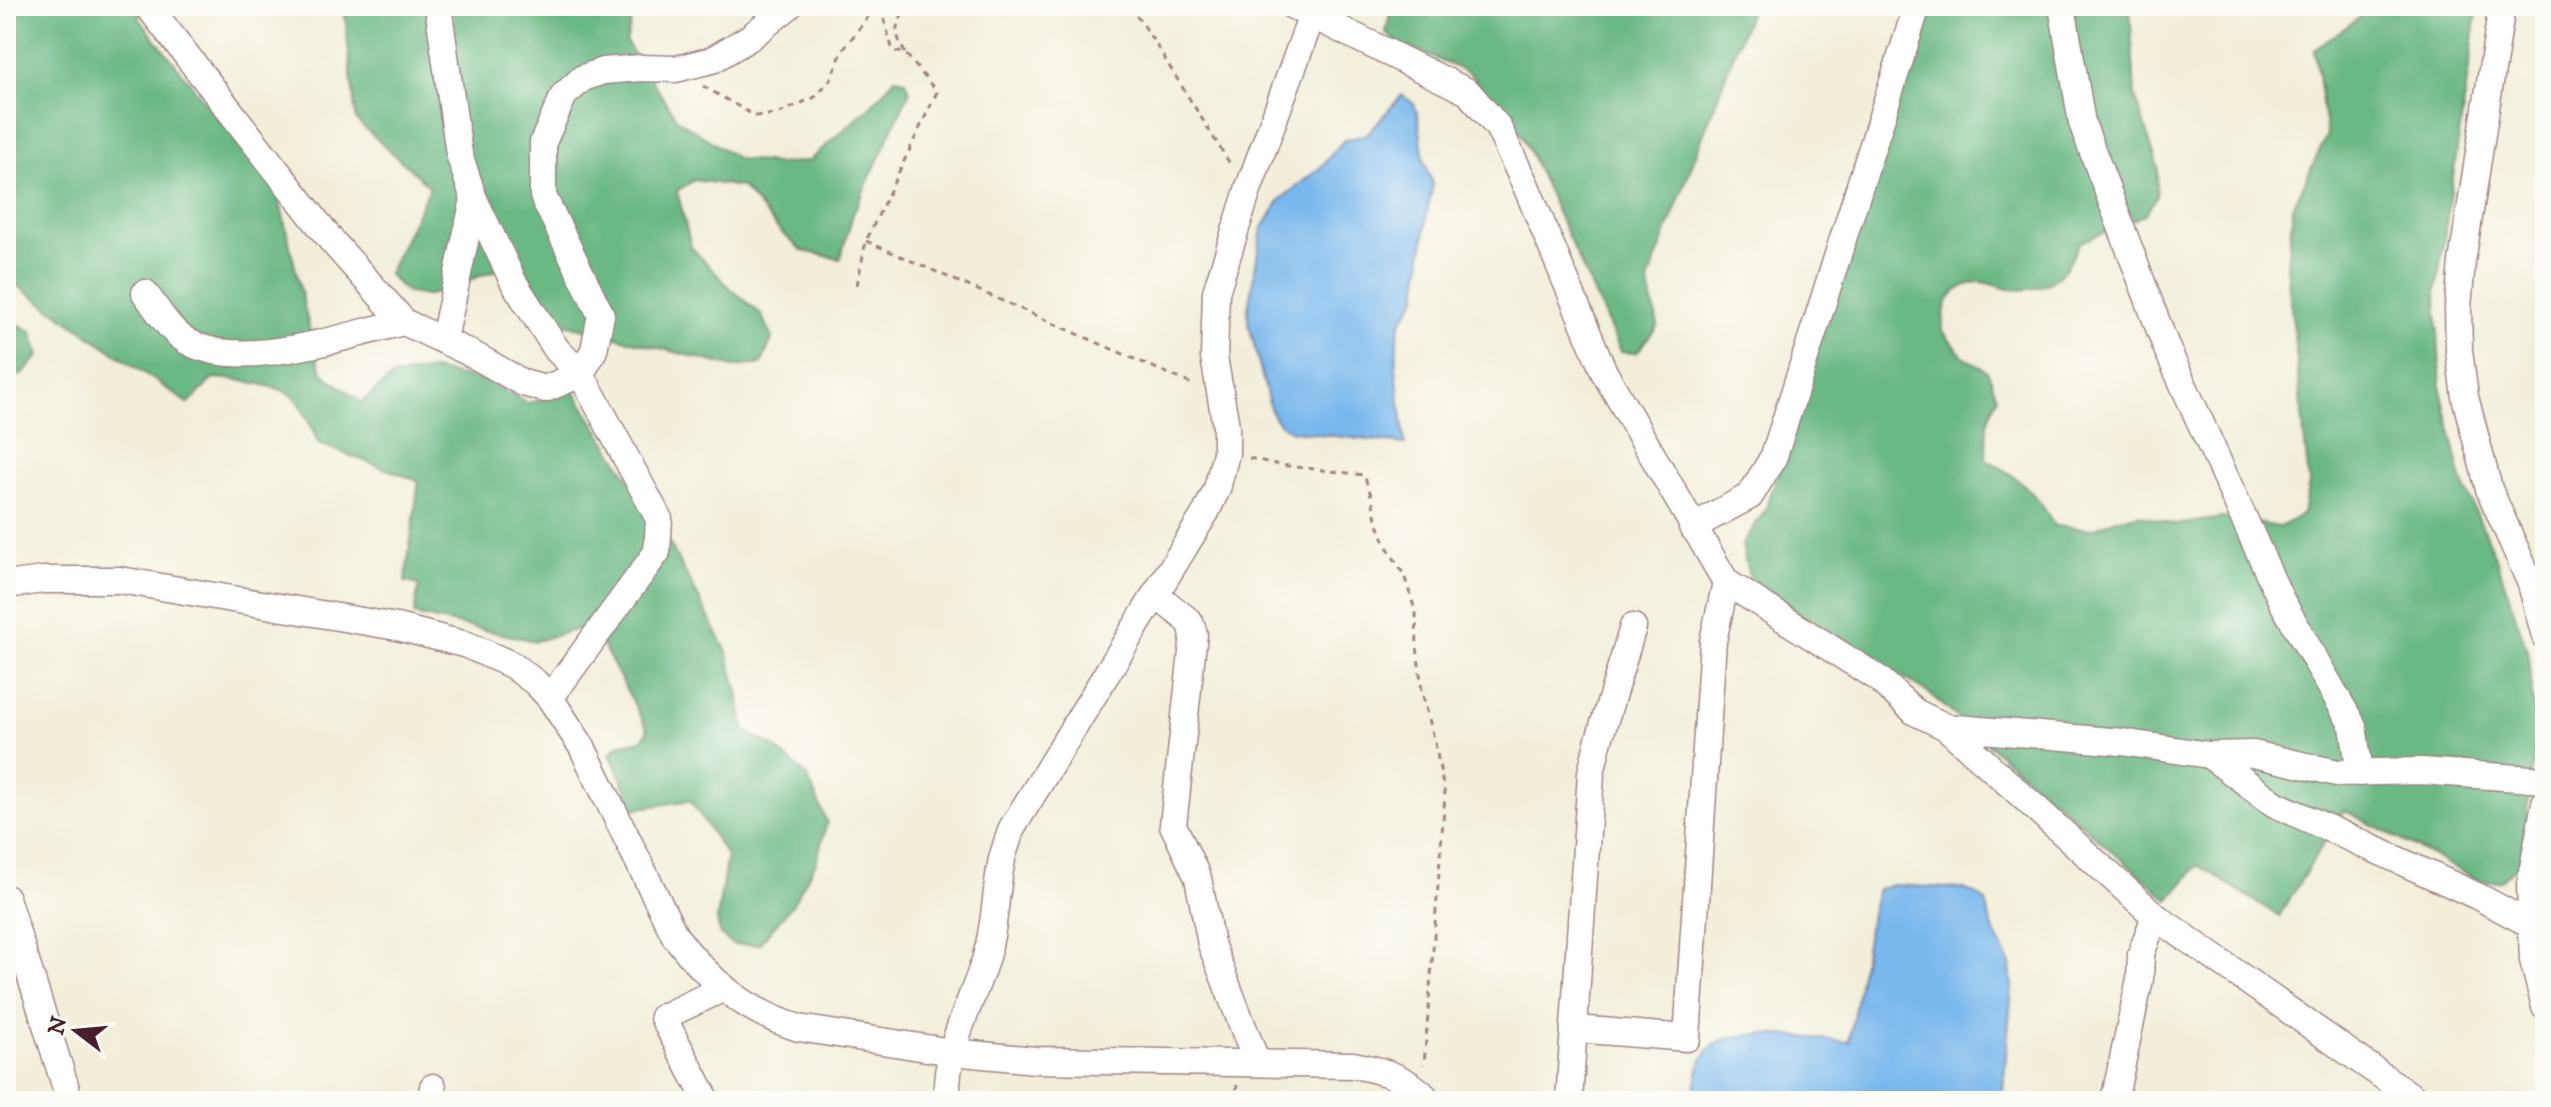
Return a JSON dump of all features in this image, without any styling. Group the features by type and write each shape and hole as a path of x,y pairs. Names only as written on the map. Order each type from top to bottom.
{"street":[{"path":"148,6 331,240 404,322 444,339 523,383 545,389 581,374 594,350 601,315 543,196 543,142 564,95 583,78 603,71 676,69 712,60 749,38 789,6"},
{"path":"438,6 459,154 474,199 514,283 557,350 581,374 659,519 657,552 550,698"},
{"path":"1692,527 1750,496 1774,456 1917,6"},
{"path":"2062,6 2082,123 2167,349 2281,600 2353,726 2360,773"},
{"path":"2502,6 2462,262 2458,307 2459,350 2465,397 2489,489 2531,584 2545,636"},
{"path":"947,1101 945,1078 960,1023 985,962 994,922 1001,863 1012,828 1206,512 1217,489 1226,453 1226,426 1214,357 1216,292 1308,9 1468,92 1498,127 1604,372 1726,582 1879,679 1915,712 1946,727 2155,916 2418,1101"},
{"path":"444,339 474,199"},
{"path":"145,293 176,333 204,350 237,355 269,353 404,322"},
{"path":"6,585 43,580 120,580 397,627 441,637 500,659 536,683 550,698 582,747 675,936 691,957 724,988 764,1016 799,1028 952,1052 1035,1060 1353,1065 1393,1075 1408,1082 1426,1097"},
{"path":"1576,1029 1687,1038 1713,641 1726,582"},
{"path":"1155,594 1190,622 1194,634 1173,825 1198,878 1211,944 1257,1063"},
{"path":"1569,1101 1591,773 1633,627"},
{"path":"1946,727 2122,742 2209,755 2253,754 2337,773 2421,771 2545,780"},
{"path":"2209,755 2275,804 2477,896 2530,924"},
{"path":"2545,803 2530,884 2533,960 2545,1007"},
{"path":"6,898 70,1101"},
{"path":"2114,1101 2140,979 2141,954 2155,916"},
{"path":"707,1101 663,1017 724,988"}],"path":[{"path":"676,69 755,116 777,114 815,97 830,80 843,50 878,6"},
{"path":"878,6 893,51 905,53"},
{"path":"857,285 866,241 937,92 905,53 896,36 897,23 909,6"},
{"path":"1129,6 1248,190"},
{"path":"866,241 1220,396"},
{"path":"1226,453 1280,465 1364,475 1376,519 1386,545 1404,575 1416,613 1422,692 1445,795 1426,1097"}],"green space":[{"path":"6,6 143,6 139,18 278,194 315,353 323,374 362,402 393,376 433,370 486,381 528,403 574,391 669,542 727,652 745,731 773,746 807,776 827,822 816,862 792,905 759,944 734,945 720,935 717,919 727,856 690,800 635,809 610,754 618,745 642,740 648,730 600,640 578,629 536,641 414,615 419,585 405,582 419,481 319,444 294,398 274,388 213,378 189,404 6,278"},
{"path":"344,6 640,6 633,15 626,42 677,119 738,159 779,164 809,161 872,105 895,78 905,80 910,91 853,214 840,259 803,251 781,232 742,187 694,180 677,191 691,247 730,288 761,314 772,339 761,364 734,367 565,324 550,313 521,261 426,296 406,292 388,274 430,187 356,120"},
{"path":"1752,6 1648,281 1658,325 1637,353 1621,352 1521,133 1468,72 1400,44 1386,33 1391,8"},
{"path":"1928,6 2130,6 2135,97 2158,167 2156,198 2144,215 2079,243 2061,274 2045,285 2023,290 1979,282 1968,284 1951,297 1946,306 1942,330 1963,356 1988,372 1997,397 1987,423 1986,459 2026,487 2054,526 2093,529 2119,518 2140,515 2175,525 2223,518 2280,527 2303,514 2309,483 2287,266 2293,207 2327,135 2314,50 2360,17 2362,6 2478,6 2436,293 2441,390 2462,481 2498,563 2529,656 2536,741 2520,864 2501,880 2482,882 2344,810 2279,916 2198,865 2169,900 1930,694 1749,577 1742,545 1766,509"},
{"path":"6,318 32,332 39,356 20,376 6,367"}],"water":[{"path":"1402,95 1414,104 1418,115 1424,161 1433,186 1417,297 1401,322 1397,338 1396,369 1405,444 1293,431 1280,424 1271,411 1249,325 1248,309 1262,229 1280,200 1322,166 1343,141 1367,134"},
{"path":"1893,885 1964,889 1986,902 1991,924 2010,964 2012,987 2002,1101 1693,1101 1701,1064 1716,1043 1751,1035 1849,1042 1872,909 1878,889"}]}
